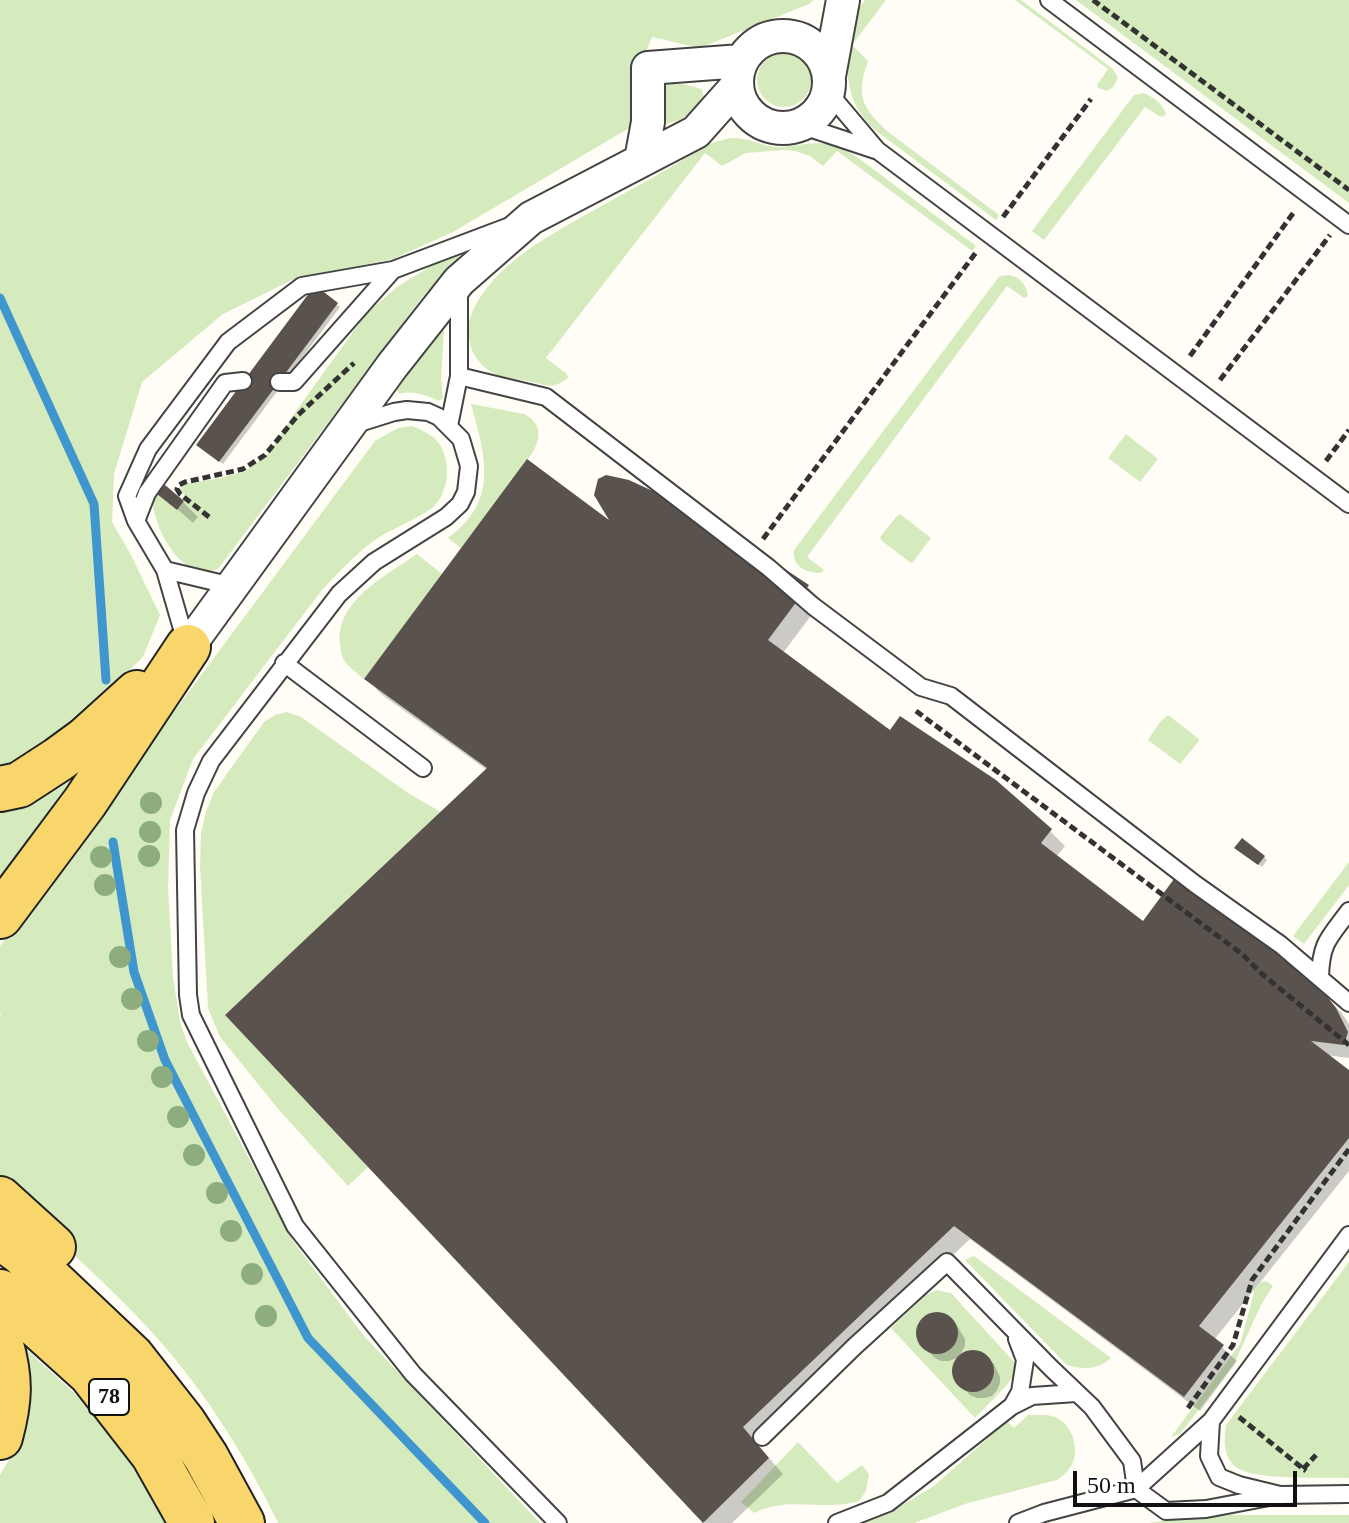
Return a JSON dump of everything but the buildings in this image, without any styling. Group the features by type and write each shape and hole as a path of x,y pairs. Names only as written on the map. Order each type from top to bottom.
{"main road":[{"path":"0,789 19,785 85,740 188,647"},
{"path":"0,916 85,802 188,647"},
{"name":"78","path":"0,1199 93,1283 113,1310 132,1357 183,1422 242,1523"},
{"path":"0,1237 21,1252 132,1357"},
{"name":"78","path":"0,1292 91,1374 153,1454 192,1523"},
{"path":"0,1341 8,1370 7,1404 0,1437"}],"street":[{"path":"696,132 758,42 783,35 842,0"},
{"path":"188,647 392,366 459,281 531,218 696,132 768,126 784,128 800,125 813,117 822,106 829,84 842,0"},
{"path":"783,35 800,38 814,47 824,60 829,84"},
{"path":"641,160 648,122 648,68 738,74"},
{"path":"738,74 741,103 752,117 768,126"}],"lane":[{"path":"1049,0 1349,225"},
{"path":"829,84 877,150 1349,504"},
{"path":"800,125 877,150"},
{"path":"188,647 165,570 136,521 127,496 148,449 228,342 302,286 393,270 531,218"},
{"path":"279,382 294,382 393,270"},
{"path":"449,426 459,376 459,281"},
{"path":"459,376 546,397 769,568 813,606 921,687 951,696 1195,884 1281,945 1349,1003"},
{"path":"136,521 147,493 225,383 243,381"},
{"path":"349,426 407,410 428,412 439,417 461,439 469,466 466,492 460,504 446,517 374,562 339,594 211,761 196,793 185,830 191,1015 295,1226 413,1374 558,1523"},
{"path":"165,570 232,586"},
{"path":"284,663 423,768"},
{"path":"1320,977 1325,943 1349,911"},
{"path":"1018,1523 1044,1513 1136,1489 1211,1421 1349,1235"},
{"path":"762,1437 947,1262 1092,1407 1134,1466 1136,1489 1166,1511 1206,1509 1280,1495 1349,1494"},
{"path":"1012,1406 1020,1392 1025,1360 1013,1330"},
{"path":"837,1523 888,1503 1012,1406 1032,1396 1076,1393"},
{"path":"1211,1421 1209,1456 1219,1477 1280,1495"},
{"path":"1134,1466 1172,1456"}],"path":[{"path":"1093,0 1349,190"},
{"path":"999,223 1091,99"},
{"path":"1189,357 1296,208"},
{"path":"1220,380 1332,232 1324,227"},
{"path":"757,546 977,251"},
{"path":"209,517 180,494 177,489 179,485 243,469 265,455 298,415 366,355"},
{"path":"1326,461 1349,430"},
{"path":"906,704 1242,954 1349,1045"},
{"path":"1183,1414 1233,1345 1252,1280 1349,1149"},
{"path":"1235,1414 1313,1477"},
{"path":"1303,1469 1316,1455"}],"green space":[{"path":"0,0 814,0 700,48 652,37 633,83 641,103 631,127 453,232 393,259 292,280 223,314 142,382 114,474 112,522 160,615 143,657 81,716 20,764 0,767"},
{"path":"865,0 886,0 852,45 868,61 862,83 866,107 887,131 999,215 996,220 875,130 857,108 848,75 847,39 852,18"},
{"path":"1015,0 1021,0 1113,69 1118,78 1113,87 1107,91 1098,88 1108,69"},
{"path":"1076,0 1349,0 1349,203"},
{"path":"784,53 803,61 811,80 803,99 784,107 765,99 757,80 765,61"},
{"path":"667,80 702,89 704,99 678,121 666,124 660,83"},
{"path":"1143,93 1157,100 1166,114 1159,116 1145,107 1044,240 1032,231 1134,95"},
{"path":"730,138 774,147 814,143 842,149 976,246 972,251 837,151 823,166 810,156 795,151 746,153 722,166 705,153 546,358 568,378 558,384 544,385 498,375 481,364 471,347 470,318 484,292 508,265 553,234 708,144"},
{"path":"459,254 458,259 423,296 218,569 198,570 180,560 158,524 153,505 157,494 177,510 187,498 180,490 184,484 246,471 267,455 366,314 397,287 447,256"},
{"path":"1009,275 1022,282 1028,296 1024,298 1007,286 807,557 824,570 815,573 801,568 795,561 794,550 998,278"},
{"path":"439,329 444,331 443,398 439,401 415,393 399,394 397,390"},
{"path":"471,404 524,414 537,426 538,441 461,548 448,538 476,508 484,476 481,442"},
{"path":"412,426 432,437 442,449 447,474 440,498 425,513 373,542 322,590 193,759 170,820 168,887 173,977 180,1022 187,1042 293,1241 364,1336 540,1523 278,1523 228,1432 166,1348 106,1285 0,1186 0,946 375,441 398,428"},
{"path":"1126,434 1158,459 1140,482 1108,458"},
{"path":"900,514 931,538 911,563 880,537"},
{"path":"417,554 442,574 364,679 345,662 341,653 341,629 346,615 365,591"},
{"path":"287,712 301,717 408,793 441,812 225,1015 368,1167 348,1186 279,1110 220,1037 208,1008 200,866 201,833 206,812 214,792 264,722"},
{"path":"1168,715 1199,739 1180,764 1148,740"},
{"path":"95,751 0,884 0,812 38,797"},
{"path":"1349,862 1349,885 1304,944 1293,936"},
{"path":"974,1256 1111,1358 1090,1368 1067,1365 965,1260"},
{"path":"1349,1262 1349,1478 1273,1476 1236,1467 1227,1453 1226,1425"},
{"path":"1266,1281 1273,1286 1234,1364 1180,1434 1171,1437 1240,1344 1255,1289"},
{"path":"936,1290 951,1293 1015,1363 1017,1371 975,1418 891,1328 926,1295"},
{"path":"21,1348 27,1349 100,1421 136,1471 167,1523 0,1523 0,1475 10,1458 18,1425"},
{"path":"1028,1415 1056,1418 1066,1424 1072,1435 1074,1460 1068,1471 1057,1480 968,1503 914,1523 866,1523 934,1486 1007,1421 1014,1428"},
{"path":"798,1442 837,1483 862,1465 869,1474 866,1491 859,1501 833,1505 780,1505 754,1513 741,1502"},
{"path":"1198,1515 1349,1515 1349,1523 1150,1523"}],"waterway":[{"path":"0,298 94,504 106,680"},
{"path":"113,842 134,972 165,1060 308,1338 485,1523"}]}
